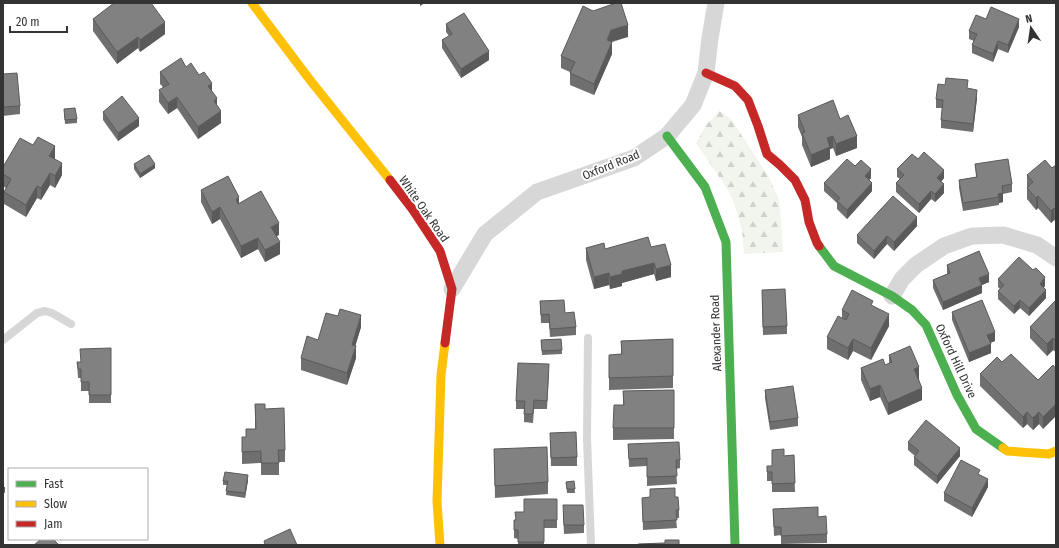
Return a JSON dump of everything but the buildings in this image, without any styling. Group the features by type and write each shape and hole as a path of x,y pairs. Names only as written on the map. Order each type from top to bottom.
{"street":[{"name":"White Oak Road","path":"252,3 310,80 413,210 440,251 452,289 442,375 437,501 440,545"},
{"name":"Oxford Road","path":"452,289 485,234 537,192 634,158 667,136 693,105 706,73 716,3"},
{"name":"Oxford Hill Drive","path":"706,73 736,86 748,100 767,154 795,180 806,200 809,222 817,242 834,266 892,296 912,310 926,325 957,395 976,429 1007,451 1049,454 1056,451"},
{"name":"Alexander Road","path":"667,136 705,187 726,242 735,545"},
{"path":"892,296 902,279 916,265 944,246 972,236 1003,235 1037,245 1056,258"}],"lane":[{"path":"3,340 37,313 45,311 52,313 71,324"},
{"path":"588,338 587,438 591,545"}],"green space":[{"path":"719,111 731,119 767,174 779,199 783,252 744,254 742,229 734,203 728,190 696,143 707,124"}],"traffic: fast":[{"path":"667,136 705,187 726,242 735,545"},
{"path":"819,246 834,266 892,296 912,310 926,325 957,395 976,429 1003,448"}],"traffic: slow":[{"path":"252,3 310,80 390,180"},
{"path":"440,545 437,501 441,375 445,343"},
{"path":"1003,448 1007,451 1049,454 1056,451"}],"traffic: jam":[{"path":"706,73 735,86 748,100 767,154 795,180 805,200 809,222 819,246"},
{"path":"390,180 413,210 440,251 452,289 445,343"}]}
